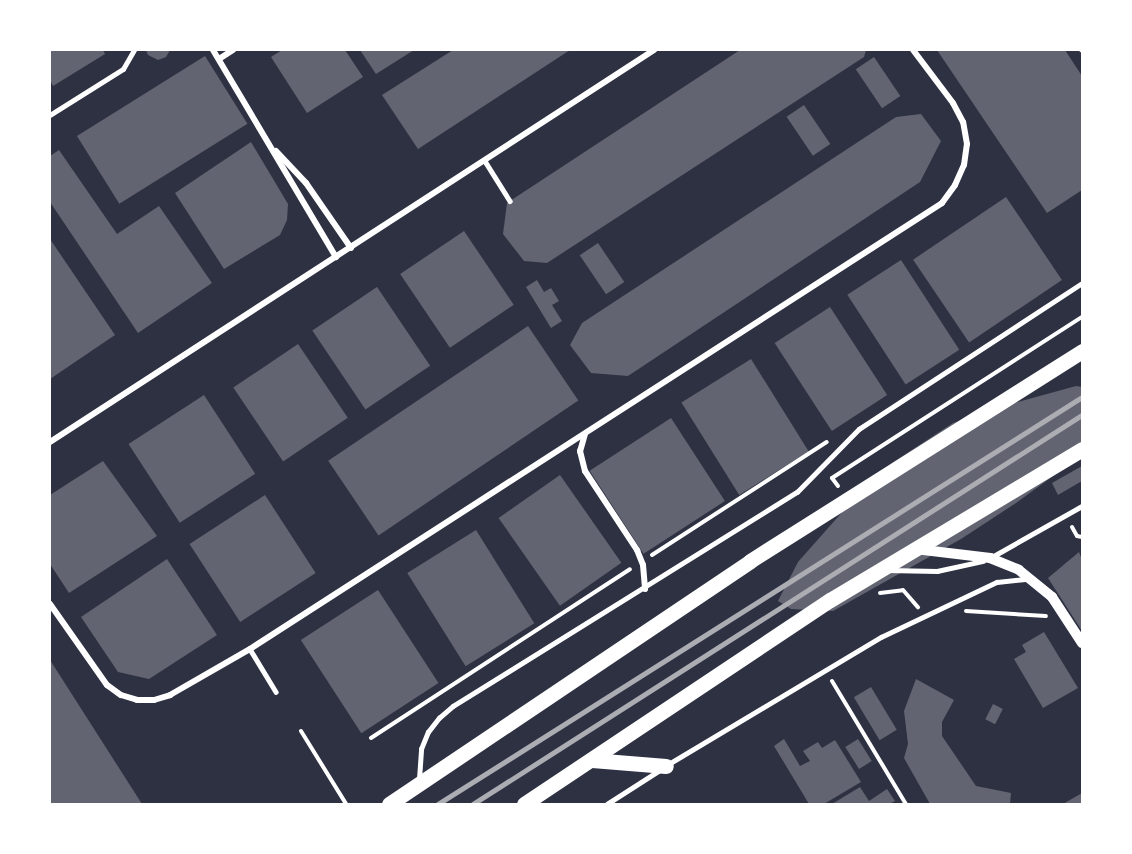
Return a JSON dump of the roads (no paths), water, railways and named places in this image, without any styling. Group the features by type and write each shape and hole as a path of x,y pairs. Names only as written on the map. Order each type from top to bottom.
{"main road":[{"path":"389,804 419,786 750,561 1083,351"},
{"path":"525,804 830,600 1083,449"},
{"path":"592,760 666,766"}],"street":[{"path":"213,50 336,257"},
{"path":"219,59 233,50"},
{"path":"50,442 654,50"},
{"path":"50,604 107,684 121,695 137,700 154,700 170,695 250,649 942,202 956,185 964,165 966,144 963,122 953,103 914,50"},
{"path":"273,148 306,183 351,248"},
{"path":"585,434 580,452 585,471 637,550 642,562 645,589"},
{"path":"915,549 990,558 1019,570 1033,579 1052,597 1083,643"}],"lane":[{"path":"50,115 123,69 134,50"},
{"path":"484,161 510,201"},
{"path":"419,786 421,749 428,732 439,718 467,696 645,589 797,492 859,429 1083,284"},
{"path":"882,569 937,571 990,558 1083,506"},
{"path":"607,804 881,637 997,582 1009,579 1033,579"},
{"path":"250,649 276,692"}],"railway":[{"path":"438,804 1082,397"},
{"path":"473,804 1082,415"}]}
